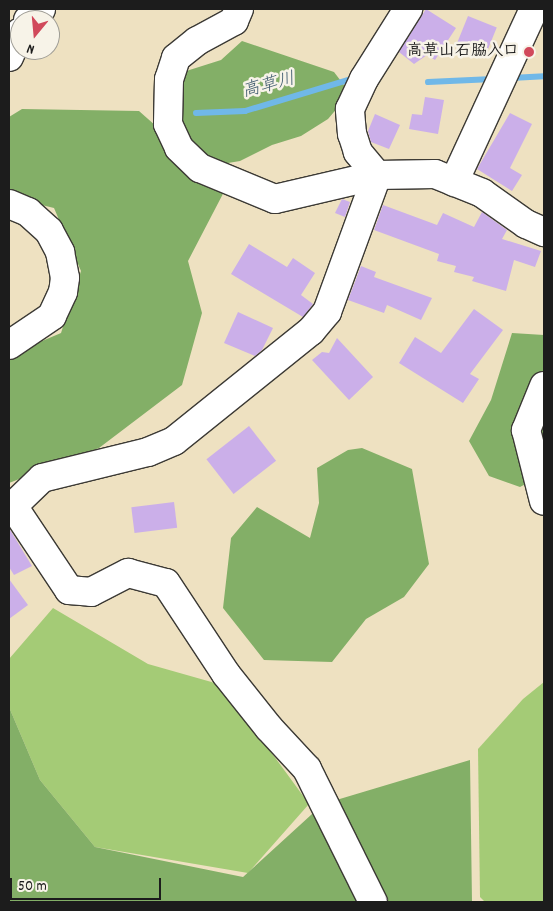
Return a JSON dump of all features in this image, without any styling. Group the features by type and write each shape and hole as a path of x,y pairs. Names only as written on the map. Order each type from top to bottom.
{"street":[{"path":"239,9 234,21 198,41 176,58 169,79 168,124 179,148 200,168 275,199 377,175 435,174 482,193 526,224 544,232"},
{"path":"377,175 358,152 352,134 350,110 364,79 408,9"},
{"path":"454,182 534,9"},
{"path":"373,902 308,769 269,728 226,674 166,583 128,573 91,592 70,590 11,506 42,478 148,452 174,441 310,331 327,312 377,175"},
{"path":"9,204 28,212 49,231 60,252 65,278 63,292 52,316 9,345"},
{"path":"544,386 526,430 544,501"}],"green space":[{"path":"242,41 334,72 350,93 328,119 301,136 272,145 240,161 222,164 188,149 172,102 180,73 221,60"},
{"path":"22,109 139,111 226,188 188,261 202,313 182,385 99,448 9,483 9,355 61,333 81,271 54,208 9,197 9,117"},
{"path":"512,333 544,335 544,474 520,487 489,476 469,441 491,400"},
{"path":"362,448 412,469 429,564 404,597 366,619 332,662 264,660 223,608 231,538 257,507 310,538 319,503 317,468 348,450"},
{"path":"53,608 148,664 222,685 309,804 248,873 95,847 40,780 9,707 9,659"},
{"path":"544,682 544,902 485,902 480,897 478,749 523,699"},
{"path":"9,707 40,780 95,847 243,877 323,804 470,760 472,902 9,902"}],"building":[{"path":"426,9 456,28 435,60 427,55 414,64 399,52"},
{"path":"468,16 497,28 486,54 458,42"},
{"path":"425,97 444,100 438,134 409,129 412,114 422,115"},
{"path":"510,113 532,124 510,168 522,175 512,191 477,169"},
{"path":"375,114 400,125 389,149 371,142 368,131"},
{"path":"342,199 350,202 345,217 335,213"},
{"path":"383,205 437,225 443,213 474,227 482,212 507,230 502,239 541,251 535,267 514,260 506,291 472,281 474,277 454,272 456,266 437,261 439,254 374,230"},
{"path":"249,244 287,267 293,258 315,273 301,295 313,304 303,317 231,274"},
{"path":"361,266 376,272 374,277 432,298 421,320 387,305 384,313 348,300"},
{"path":"474,309 503,330 470,374 479,379 463,403 399,363 415,337 441,353"},
{"path":"238,312 273,328 262,350 255,356 224,343"},
{"path":"337,338 373,377 349,400 312,360 322,352 329,353"},
{"path":"249,426 276,461 234,494 206,459"},
{"path":"174,502 177,528 134,533 131,507"},
{"path":"9,528 32,566 14,575 9,567"},
{"path":"9,579 28,605 9,619"}],"waterway":[{"name":"高草川","path":"511,78 544,76"},
{"name":"高草川","path":"428,82 493,79"},
{"name":"高草川","path":"196,113 245,111 348,80"}],"place":[{"name":"高草山石脇入口","path":"529,52"}]}
